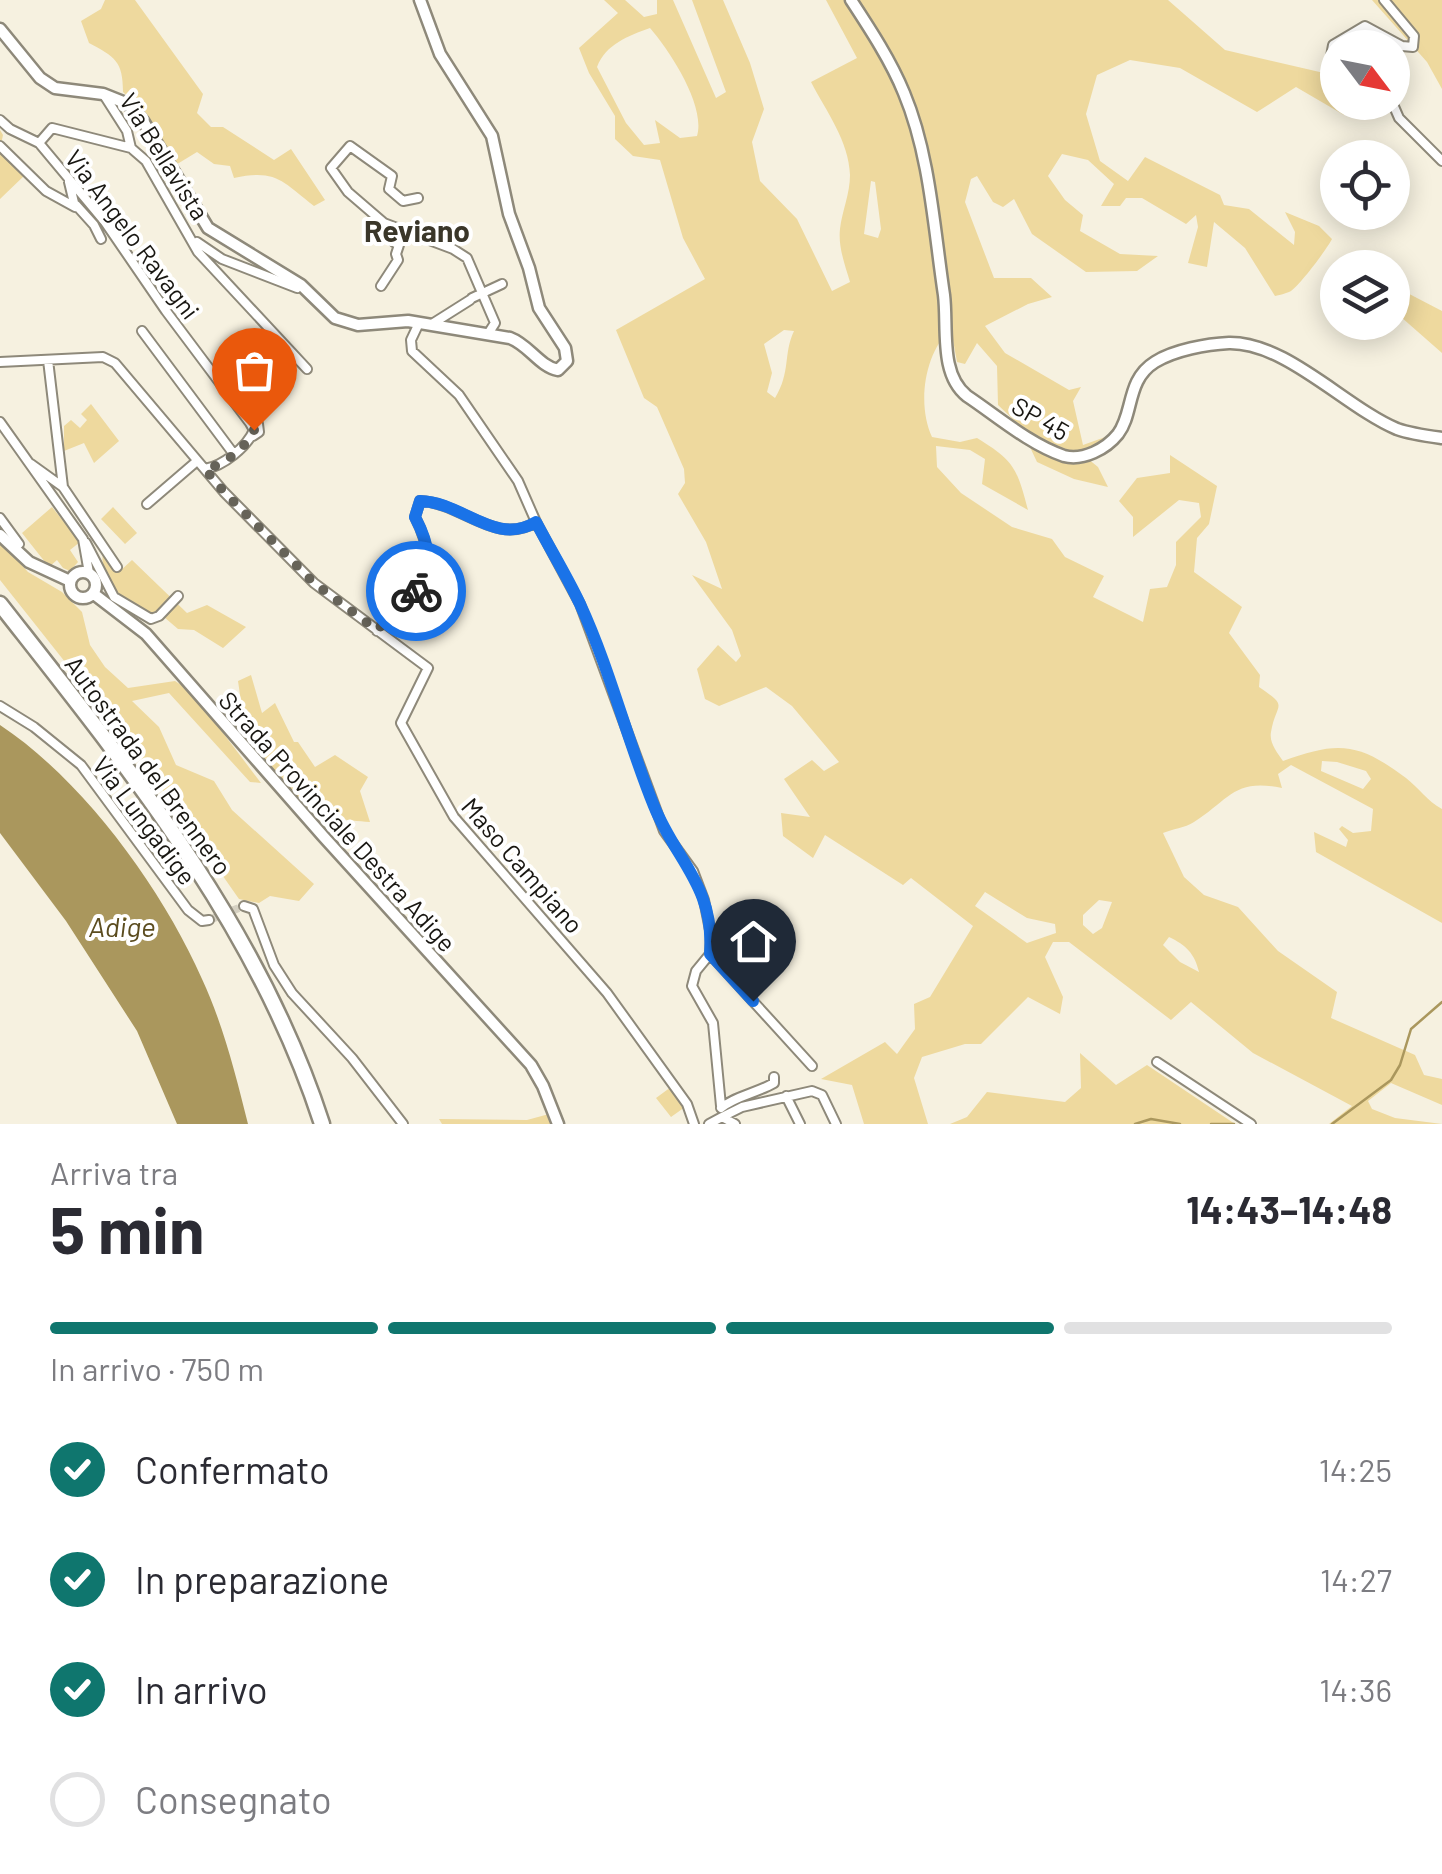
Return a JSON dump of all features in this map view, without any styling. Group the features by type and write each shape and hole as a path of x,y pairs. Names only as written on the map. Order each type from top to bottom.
{"highway":[{"name":"Autostrada del Brennero","path":"0,604 132,772 218,898 278,1012 322,1124"},
{"name":"Autostrada del Brennero","path":"0,618 121,771 216,912 273,1021 314,1124"}],"street":[{"path":"0,29 40,78 66,91 104,94 138,112 208,228 306,290 335,318 347,323 420,322 488,334 525,344 550,369 558,370 567,362 565,348 539,308 509,214 492,136 440,54 420,0"},
{"name":"SP 45","path":"851,0 904,91 916,127 944,301 950,372 967,396 1034,442 1068,457 1083,457 1119,433 1131,393 1155,362 1206,345 1237,343 1287,362 1394,428 1442,438"},
{"path":"1384,0 1409,30"},
{"name":"Via Bellavista","path":"104,94 127,131 131,148 146,162 198,252 307,369"},
{"name":"Via Angelo Ravagni","path":"0,120 38,143 105,222 250,423 253,436"},
{"path":"1402,120 1442,161"},
{"path":"38,143 52,128 131,148"},
{"path":"0,146 52,196 72,207 76,205"},
{"path":"418,198 404,201 390,190 392,176 350,146 331,168 348,192 372,214 399,230 461,252 475,270 495,323 488,334"},
{"path":"68,178 76,205 94,225 101,240"},
{"path":"381,286 398,260 399,244 394,242 399,230"},
{"name":"Via Bellavista","path":"193,240 222,259 306,290"},
{"path":"432,324 482,291 502,284"},
{"path":"420,322 411,340 412,351 459,394 518,480 580,604 664,831 693,871 711,936 710,954 696,971 692,986 713,1023 722,1118"},
{"path":"142,331 234,454"},
{"name":"Maso Campiano","path":"0,362 103,357 114,363 224,492 314,583 428,668 401,724 438,795 626,1018 687,1104 694,1124"},
{"path":"48,360 63,487"},
{"path":"205,469 214,468 259,432 258,424 219,372"},
{"path":"0,422 95,555 114,597 151,619 178,596"},
{"path":"147,504 197,461"},
{"path":"26,462 63,487 117,566"},
{"path":"377,630 414,594 429,567 423,533 415,517 420,501 452,506 498,530 524,530 536,522"},
{"path":"0,518 19,544"},
{"path":"0,535 29,562 70,581"},
{"path":"83,539 89,573 96,582 94,594 79,598 71,592 70,581 74,574 89,573"},
{"name":"Strada Provinciale Destra Adige","path":"94,594 146,634 530,1065 558,1124"},
{"name":"Via Lungadige","path":"0,706 34,727 81,765 188,910 202,921 208,920"},
{"path":"244,906 253,909 274,965 292,993 352,1058 403,1124"},
{"path":"710,954 812,1066"},
{"path":"1157,1062 1251,1124"},
{"path":"721,1106 768,1087 774,1083 774,1077"},
{"path":"709,1124 742,1106 812,1092 822,1095 836,1124"},
{"path":"786,1096 800,1124"},
{"path":"722,1118 736,1124"}],"shaded area":[{"path":"105,0 135,0 203,94 197,113 211,127 223,127 274,160 291,149 325,200 314,206 269,176 234,178 230,166 214,164 197,152 174,166 141,109 123,92 116,61 89,43 81,21 101,9"},
{"path":"604,0 625,0 644,17 657,14 657,0 673,0 716,98 726,92 692,0 723,0 750,63 764,109 752,142 760,181 797,219 832,291 850,282 840,236 849,189 849,162 841,138 811,82 857,58 826,0 1168,0 1225,50 1320,72 1320,101 1296,87 1257,112 1180,68 1130,60 1097,75 1086,114 1100,161 1128,181 1145,157 1220,195 1224,205 1249,209 1294,245 1295,232 1285,212 1319,226 1332,239 1290,292 1275,296 1245,248 1214,222 1207,267 1188,263 1198,227 1196,215 1186,224 1142,198 1126,198 1120,206 1101,206 1114,184 1088,160 1062,154 1048,176 1065,200 1083,215 1080,231 1120,254 1158,256 1137,271 1086,272 1032,234 1014,199 1003,207 993,202 977,176 971,179 965,202 994,278 1031,278 1052,297 1028,304 985,326 1005,353 1069,390 1081,387 1073,401 1083,445 1108,436 1082,454 1098,467 1108,487 1074,479 1037,462 1020,426 998,405 997,366 977,343 965,364 957,362 951,329 929,365 925,410 932,437 960,442 977,438 1007,460 1017,475 1028,510 982,484 985,459 970,450 936,446 937,467 961,493 1012,527 1052,539 1065,557 1104,576 1093,597 1143,622 1150,589 1167,587 1176,565 1176,542 1201,517 1199,503 1179,500 1133,537 1133,517 1119,501 1137,478 1170,473 1170,455 1217,486 1209,524 1197,538 1194,572 1242,607 1229,633 1260,675 1259,687 1278,703 1271,732 1274,747 1283,761 1333,748 1347,748 1374,757 1442,809 1442,923 1316,852 1314,832 1346,847 1348,840 1339,829 1342,826 1353,833 1371,831 1373,809 1291,765 1278,774 1282,788 1243,788 1190,824 1163,833 1184,877 1204,895 1238,907 1278,951 1337,992 1331,1018 1415,1055 1424,1075 1442,1079 1442,1105 1391,1083 1368,1101 1372,1109 1395,1118 1442,1124 1329,1124 1352,1106 1253,1053 1191,1002 1171,1020 1069,942 1053,942 1045,957 1063,997 1060,1014 1028,997 981,1044 965,1044 922,1057 914,1078 928,1124 864,1124 852,1085 821,1079 885,1042 897,1054 915,1029 914,1004 930,997 973,926 911,878 903,885 825,835 813,858 783,836 781,813 810,817 784,779 812,760 824,771 839,762 792,706 766,687 719,706 705,699 697,669 718,645 736,662 741,656 732,630 692,575 722,589 706,542 678,494 685,483 684,469 657,407 644,398 616,330 705,279 683,238 660,160 633,156 615,139 615,116 579,48 618,13","holes":["650,28 667,50 691,95 697,136 680,138 655,120 660,143 644,145 626,123 597,67 612,47","871,181 875,182 881,229 878,238 864,234","784,330 794,331 775,398 767,392 772,373 764,344","1322,761 1337,762 1366,771 1371,779 1363,789 1321,771","985,892 1027,918 1055,924 1056,933 1027,943 975,906","1099,900 1112,902 1102,928 1093,934 1083,925 1083,915","1169,937 1180,943 1195,960 1199,972 1180,962 1163,945"]},
{"path":"1372,0 1442,0 1442,89 1427,62 1410,43 1410,30 1399,30"},
{"path":"0,149 26,174 0,199"},
{"path":"1410,294 1442,311 1442,353 1410,325"},
{"path":"91,404 119,441 94,463 84,443 64,451 64,426 71,420 80,428 87,420 81,414"},
{"path":"52,507 80,542 70,550 78,562 70,571 57,560 49,567 22,533"},
{"path":"113,507 137,533 125,544 101,519"},
{"path":"0,541 28,572 62,592 82,612 90,645 105,667 128,688 175,681 192,692 261,783 250,782 169,693 132,701 159,727 176,765 214,781 232,810 314,884 299,901 270,896 259,903 239,899 134,749 0,580"},
{"path":"103,553 119,572 132,560 187,613 207,605 246,627 223,648 194,630 178,629 164,617 149,621 124,601 110,583"},
{"path":"251,675 262,713 275,703 294,742 298,742 315,767 335,755 368,777 360,791 370,822 317,813 277,779 241,730 244,722 238,681"},
{"path":"1080,1053 1116,1085 1147,1065 1235,1124 950,1124 967,1117 987,1092 1065,1102 1081,1088"},
{"path":"671,1087 685,1107 671,1117 656,1098"},
{"path":"549,1114 553,1124 442,1124 439,1119 527,1120"}],"water":[{"name":"Adige","path":"0,725 61,775 90,806 165,909 216,1014 248,1124 177,1124 137,1031 66,921 0,833"}],"waterway":[{"path":"1332,1124 1391,1080 1411,1029 1442,1002"},
{"path":"1135,1124 1151,1119 1180,1124"},
{"path":"1211,1124 1234,1124"}],"tunnel":[{"path":"209,920 244,906"}],"way so far":[{"path":"254,430 248,442 214,468 205,469 314,583 377,630 416,591"}],"district":[{"name":"Reviano","path":"417,230"}],"route":[{"path":"416,591 429,567 429,554 415,517 420,501 452,506 498,530 524,530 536,522 580,604 664,831 693,871 704,900 710,954 753,1001"}]}
